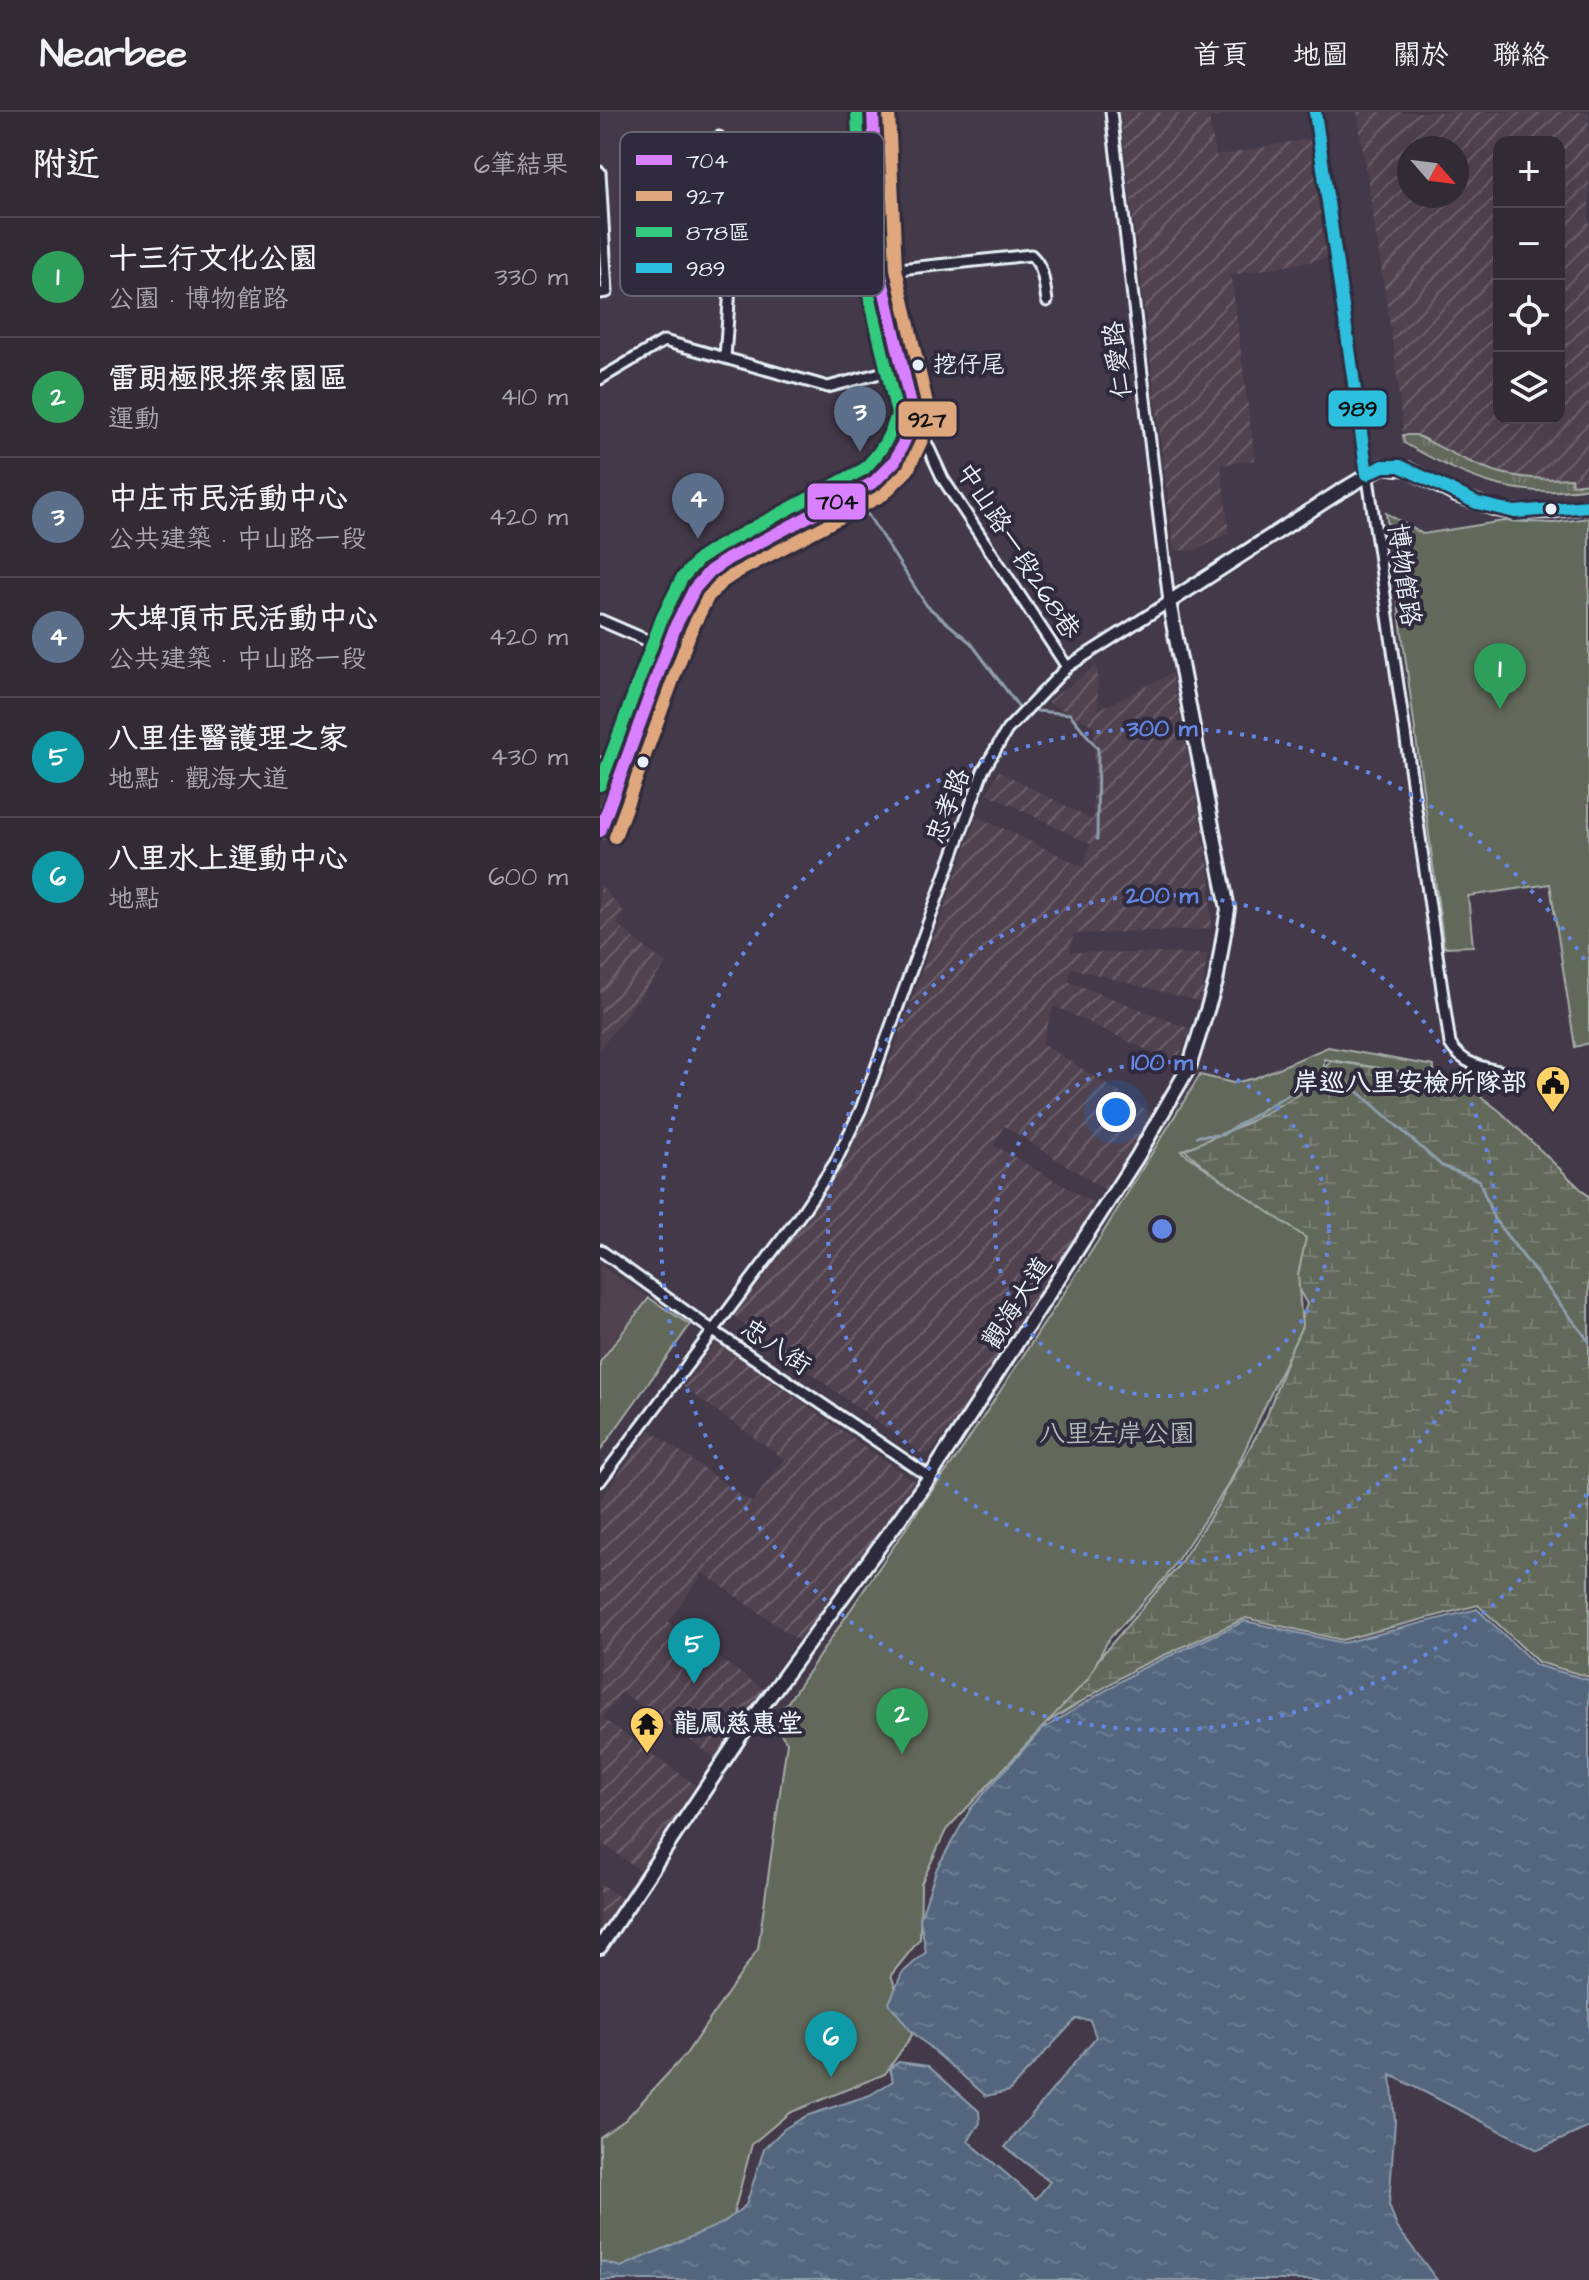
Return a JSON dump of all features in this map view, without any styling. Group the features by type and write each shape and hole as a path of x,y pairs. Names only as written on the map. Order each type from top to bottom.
{"street":[{"path":"873,112 874,132"},
{"name":"仁愛路","path":"1111,112 1169,602"},
{"name":"博物館路","path":"1315,112 1450,1044 1455,1054 1463,1060 1504,1072"},
{"path":"600,172 604,292"},
{"path":"884,271 1031,255 1039,263 1047,301"},
{"path":"600,831 667,649 695,588 710,571 874,482 895,461 906,441 913,414 884,288"},
{"path":"725,358 729,296"},
{"path":"600,379 664,341 828,387 903,367"},
{"name":"中山路一段268巷","path":"913,414 943,479 1067,667"},
{"name":"忠孝路","path":"600,1481 803,1211 835,1163 861,1109 983,771 1007,730 1067,667 1383,466 1400,466 1477,503 1515,512 1589,506"},
{"name":"觀海大道","path":"600,1947 739,1738 930,1477 1137,1157 1189,1067 1216,982 1228,909 1169,602"},
{"path":"600,620 667,649"},
{"path":"600,763 621,772"},
{"name":"忠八街","path":"600,1250 712,1330 930,1477"}],"shaded area":[{"path":"1120,112 1233,112 1209,118 1216,156 1318,137 1332,258 1231,275 1255,460 1221,465 1229,533 1195,551 1174,550"},
{"path":"1357,112 1589,112 1589,483 1572,485 1571,479 1520,479 1496,473 1416,435 1403,435 1395,358"},
{"path":"1097,665 1098,710 1172,673 1210,872 1211,929 1073,934 1071,952 1207,954 1201,1002 1071,968 1068,981 1191,1029 1176,1064 1054,1006 1042,1043 1153,1114 1104,1189 1004,1126 994,1145 1095,1204 1025,1318 952,1425 931,1452 922,1454 736,1319 734,1312 829,1182 866,1116 881,1085 977,816 1084,867 1090,844 987,793 999,771 1093,820 1094,726 1047,702"},
{"path":"600,885 624,912 617,924 666,964 600,1049"},
{"path":"600,1265 649,1298 600,1362"},
{"path":"716,1341 915,1482 802,1643 703,1573 668,1622 766,1691 718,1760 622,1692 602,1718 700,1788 641,1871 600,1842 600,1500 650,1430 752,1503 784,1459 683,1387"},
{"path":"600,1883 622,1899 600,1930"}],"green space":[{"path":"1403,435 1416,435 1490,470 1526,478 1571,478 1572,485 1589,483 1589,488 1538,491 1492,484 1427,456 1404,443"},
{"path":"1386,513 1423,534 1504,521 1554,523 1589,518 1589,1043 1575,1047 1550,884 1468,896 1473,946 1444,947"},
{"name":"八里左岸公園","path":"1328,1047 1434,1066 1434,1077 1324,1059 1324,1080 1249,1122 1181,1151 1306,1238 1298,1275 1302,1326 1230,1482 1166,1577 1108,1640 1088,1679 946,1830 921,1884 920,1939 891,1975 912,2035 885,2074 789,2113 752,2144 731,2223 600,2280 600,2137 625,2120 686,2054 758,1949 787,1742 773,1724 957,1457 1096,1244 1200,1075 1233,1083 1255,1078"},
{"path":"1331,1061 1420,1074 1466,1085 1501,1112 1589,1197 1589,1677 1538,1662 1478,1605 1342,1640 1246,1618 1136,1668 1040,1727 1176,1569 1218,1505 1266,1418 1307,1304 1291,1276 1277,1228 1179,1145 1322,1071"},
{"path":"649,1298 690,1325 600,1451 600,1362"}],"water":[{"path":"1477,1609 1536,1665 1589,1680 1589,2127 1538,2150 1391,2075 1395,2121 1389,2205 1397,2227 1437,2280 600,2280 600,2261 621,2267 723,2223 746,2205 764,2149 784,2129 806,2116 870,2095 893,2081 890,2068 899,2062 928,2066 979,2111 980,2123 968,2141 1036,2199 1050,2182 1005,2147 1096,2037 1090,2020 1076,2019 1009,2091 986,2096 911,2031 889,2003 902,1973 926,1952 920,1919 937,1868 971,1808 1041,1730 1139,1670 1245,1621 1343,1643"}],"waterway":[{"path":"861,504 927,606 971,643 1021,710"},
{"path":"1037,711 1070,714 1098,749 1097,839"},
{"path":"1197,1136 1222,1135 1321,1078 1353,1087 1442,1166 1479,1180 1494,1219 1589,1341"}],"transit line":[{"name":"704","path":"873,112 874,132"},
{"name":"927","path":"615,837 691,631 708,597 736,573 883,495 908,470 923,438 929,412 896,269 889,112"},
{"name":"989","path":"1315,112 1367,474 1383,466 1400,466 1477,503 1515,512 1589,506"},
{"name":"878區","path":"857,113 858,132"},
{"name":"704","path":"600,831 676,625 695,588 710,571 728,559 874,482 895,461 913,414 884,288"},
{"name":"878區","path":"600,785 662,618 682,578 699,559 719,546 864,469 884,444 897,414 869,296"}],"place":[{"name":"挖仔尾","path":"918,365"},
{"name":"中庄市民活動中心","path":"860,452"},
{"name":"大埤頂市民活動中心","path":"698,539"},
{"name":"十三行文化公園","path":"1500,709"},
{"name":"岸巡八里安檢所隊部","path":"1553,1114"},
{"name":"八里佳醫護理之家","path":"694,1684"},
{"name":"雷朗極限探索園區","path":"902,1754"},
{"name":"龍鳳慈惠堂","path":"647,1755"},
{"name":"八里水上運動中心","path":"831,2077"}]}
